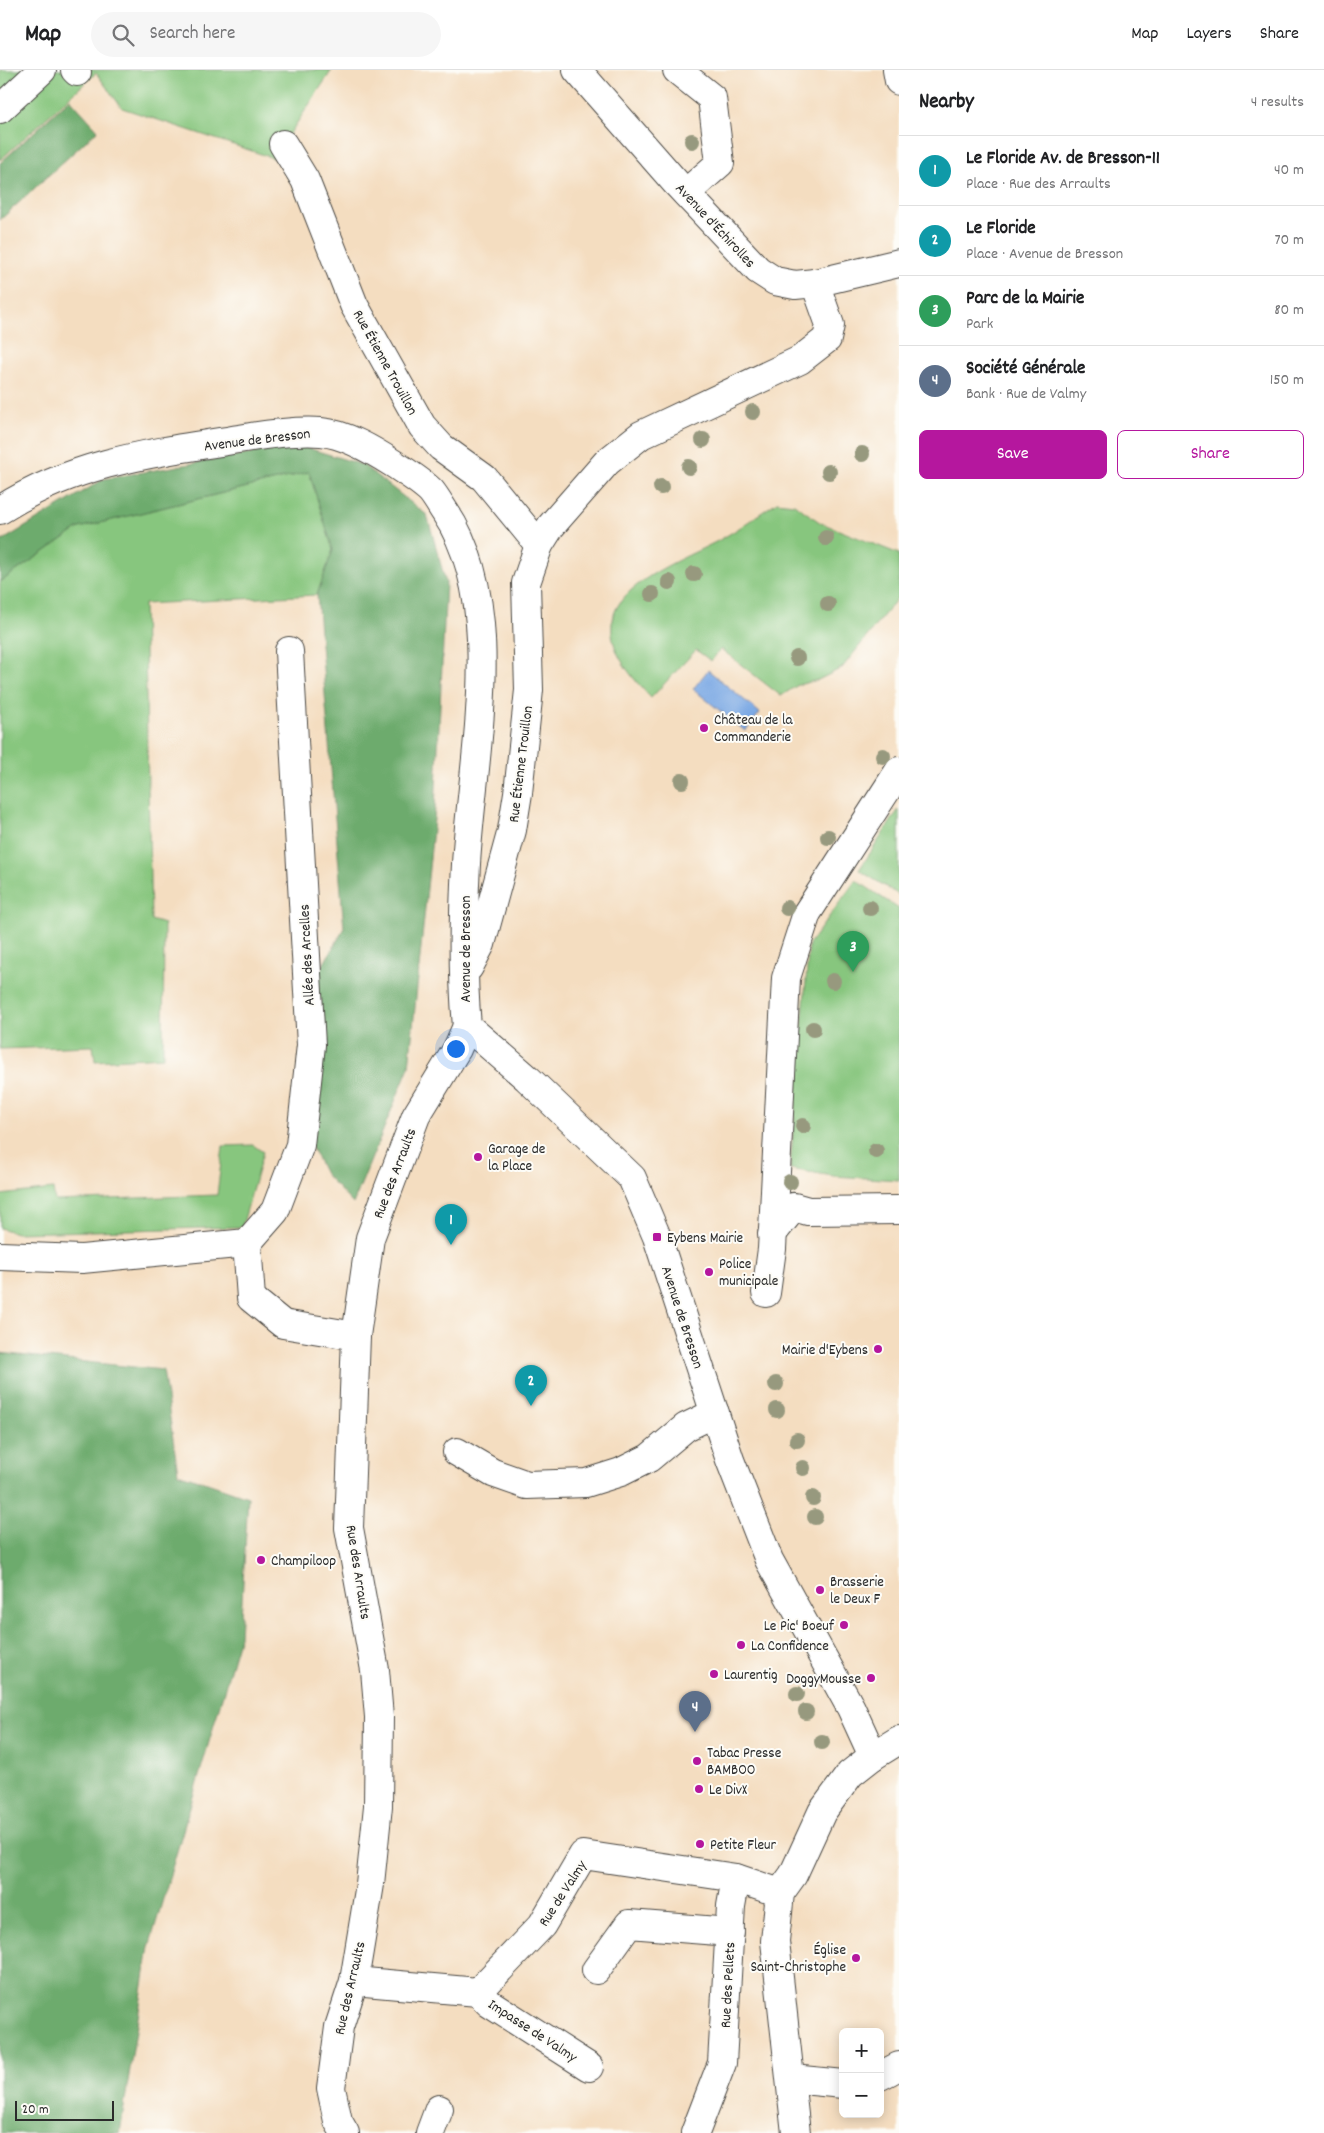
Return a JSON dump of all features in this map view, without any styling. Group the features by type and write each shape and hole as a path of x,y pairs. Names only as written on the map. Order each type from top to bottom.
{"street":[{"path":"0,110 42,70"},
{"name":"Avenue d'Échirolles","path":"577,70 686,193 758,270 775,281 795,285 815,283 899,263"},
{"path":"677,70 712,98 720,163 686,193"},
{"path":"897,70 899,81"},
{"name":"Rue Étienne Trouillon","path":"283,144 305,180 354,305 422,426 441,447 484,478 539,545"},
{"name":"Rue Étienne Trouillon","path":"463,977 481,944 512,830 529,690 526,584 539,545 551,526 607,462 641,435 800,360 827,340 830,325 815,283"},
{"name":"Avenue de Bresson","path":"0,510 25,494 80,470 132,456 268,435 313,432 322,432 368,447 431,492 451,521 470,566 478,602 481,643 479,703 466,866 463,977 467,1026 527,1078 632,1178 657,1237 715,1413 768,1560 851,1708 873,1756"},
{"name":"Allée des Arcelles","path":"247,1243 275,1211 300,1145 311,1045 289,651"},
{"path":"766,1293 772,1249 786,978 807,913 899,771"},
{"name":"Rue des Arraults","path":"345,2133 338,2122 330,2088 339,2027 354,1981 370,1884 378,1806 379,1717 375,1670 350,1528 356,1336 370,1238 416,1116 457,1049 467,1026"},
{"path":"772,1234 794,1208 808,1211 899,1210"},
{"path":"0,1256 82,1259 247,1243 252,1298 283,1324 356,1336"},
{"path":"457,1452 493,1472 527,1485 586,1483 621,1472 649,1458 686,1427 715,1413"},
{"path":"796,2133 792,2079 775,1940 780,1893 793,1875 822,1812 850,1774 873,1756 899,1740"},
{"name":"Rue de Valmy","path":"478,1992 542,1925 583,1855 736,1878"},
{"path":"736,1878 780,1893"},
{"name":"Rue des Pellets","path":"695,2133 722,2063 730,1932 736,1878"},
{"path":"596,1970 629,1924 730,1932"},
{"path":"354,1981 478,1992"},
{"name":"Impasse de Valmy","path":"478,1992 489,2003 589,2067"},
{"path":"884,2074 899,2066"},
{"path":"792,2079 839,2084"}],"green space":[{"path":"0,70 332,70 283,144 276,159 122,108 96,73 0,160"},
{"path":"70,99 98,130 0,220 0,163"},
{"path":"298,445 363,465 427,515 446,583 435,809 409,1067 353,1204 325,1174 310,1144 317,975 344,929 317,595 333,550 309,472 79,528 0,582 0,542 104,479"},
{"path":"309,472 333,550 317,595 144,604 151,920 164,924 163,1057 95,1061 93,1046 0,1049 0,582 79,528"},
{"path":"777,502 794,504 821,523 899,554 899,596 842,668 818,680 798,685 781,696 721,649 711,661 696,650 651,698 630,673 614,645 612,623 617,608 641,582 675,562 723,538"},
{"path":"899,809 899,895 859,870"},
{"path":"856,880 899,909 899,1180 833,1176 790,1169 809,944"},
{"path":"253,1145 263,1152 242,1227 16,1233 0,1228 0,1195 53,1189 55,1201 217,1195 223,1146"},
{"path":"0,1353 163,1370 178,1473 248,1497 240,1636 149,1947 120,2133 0,2133"}],"water":[{"path":"708,670 760,713 745,731 693,689"}],"place":[{"name":"Château de la Commanderie","path":"704,728"},
{"name":"Parc de la Mairie","path":"853,972"},
{"name":"Garage de la Place","path":"478,1157"},
{"name":"Eybens Mairie","path":"657,1237"},
{"name":"Le Floride Av. de Bresson-11","path":"451,1245"},
{"name":"Police municipale","path":"709,1272"},
{"name":"Mairie d'Eybens","path":"878,1349"},
{"name":"Le Floride","path":"531,1406"},
{"name":"Champiloop","path":"261,1560"},
{"name":"Brasserie le Deux F","path":"820,1590"},
{"name":"Le Pic' Boeuf","path":"844,1625"},
{"name":"La Confidence","path":"741,1645"},
{"name":"Laurentig","path":"714,1674"},
{"name":"DoggyMousse","path":"871,1678"},
{"name":"Société Générale","path":"695,1732"},
{"name":"Tabac Presse BAMBOO","path":"697,1761"},
{"name":"Le DivX","path":"699,1789"},
{"name":"Petite Fleur","path":"700,1844"},
{"name":"Église Saint-Christophe","path":"856,1958"}]}
